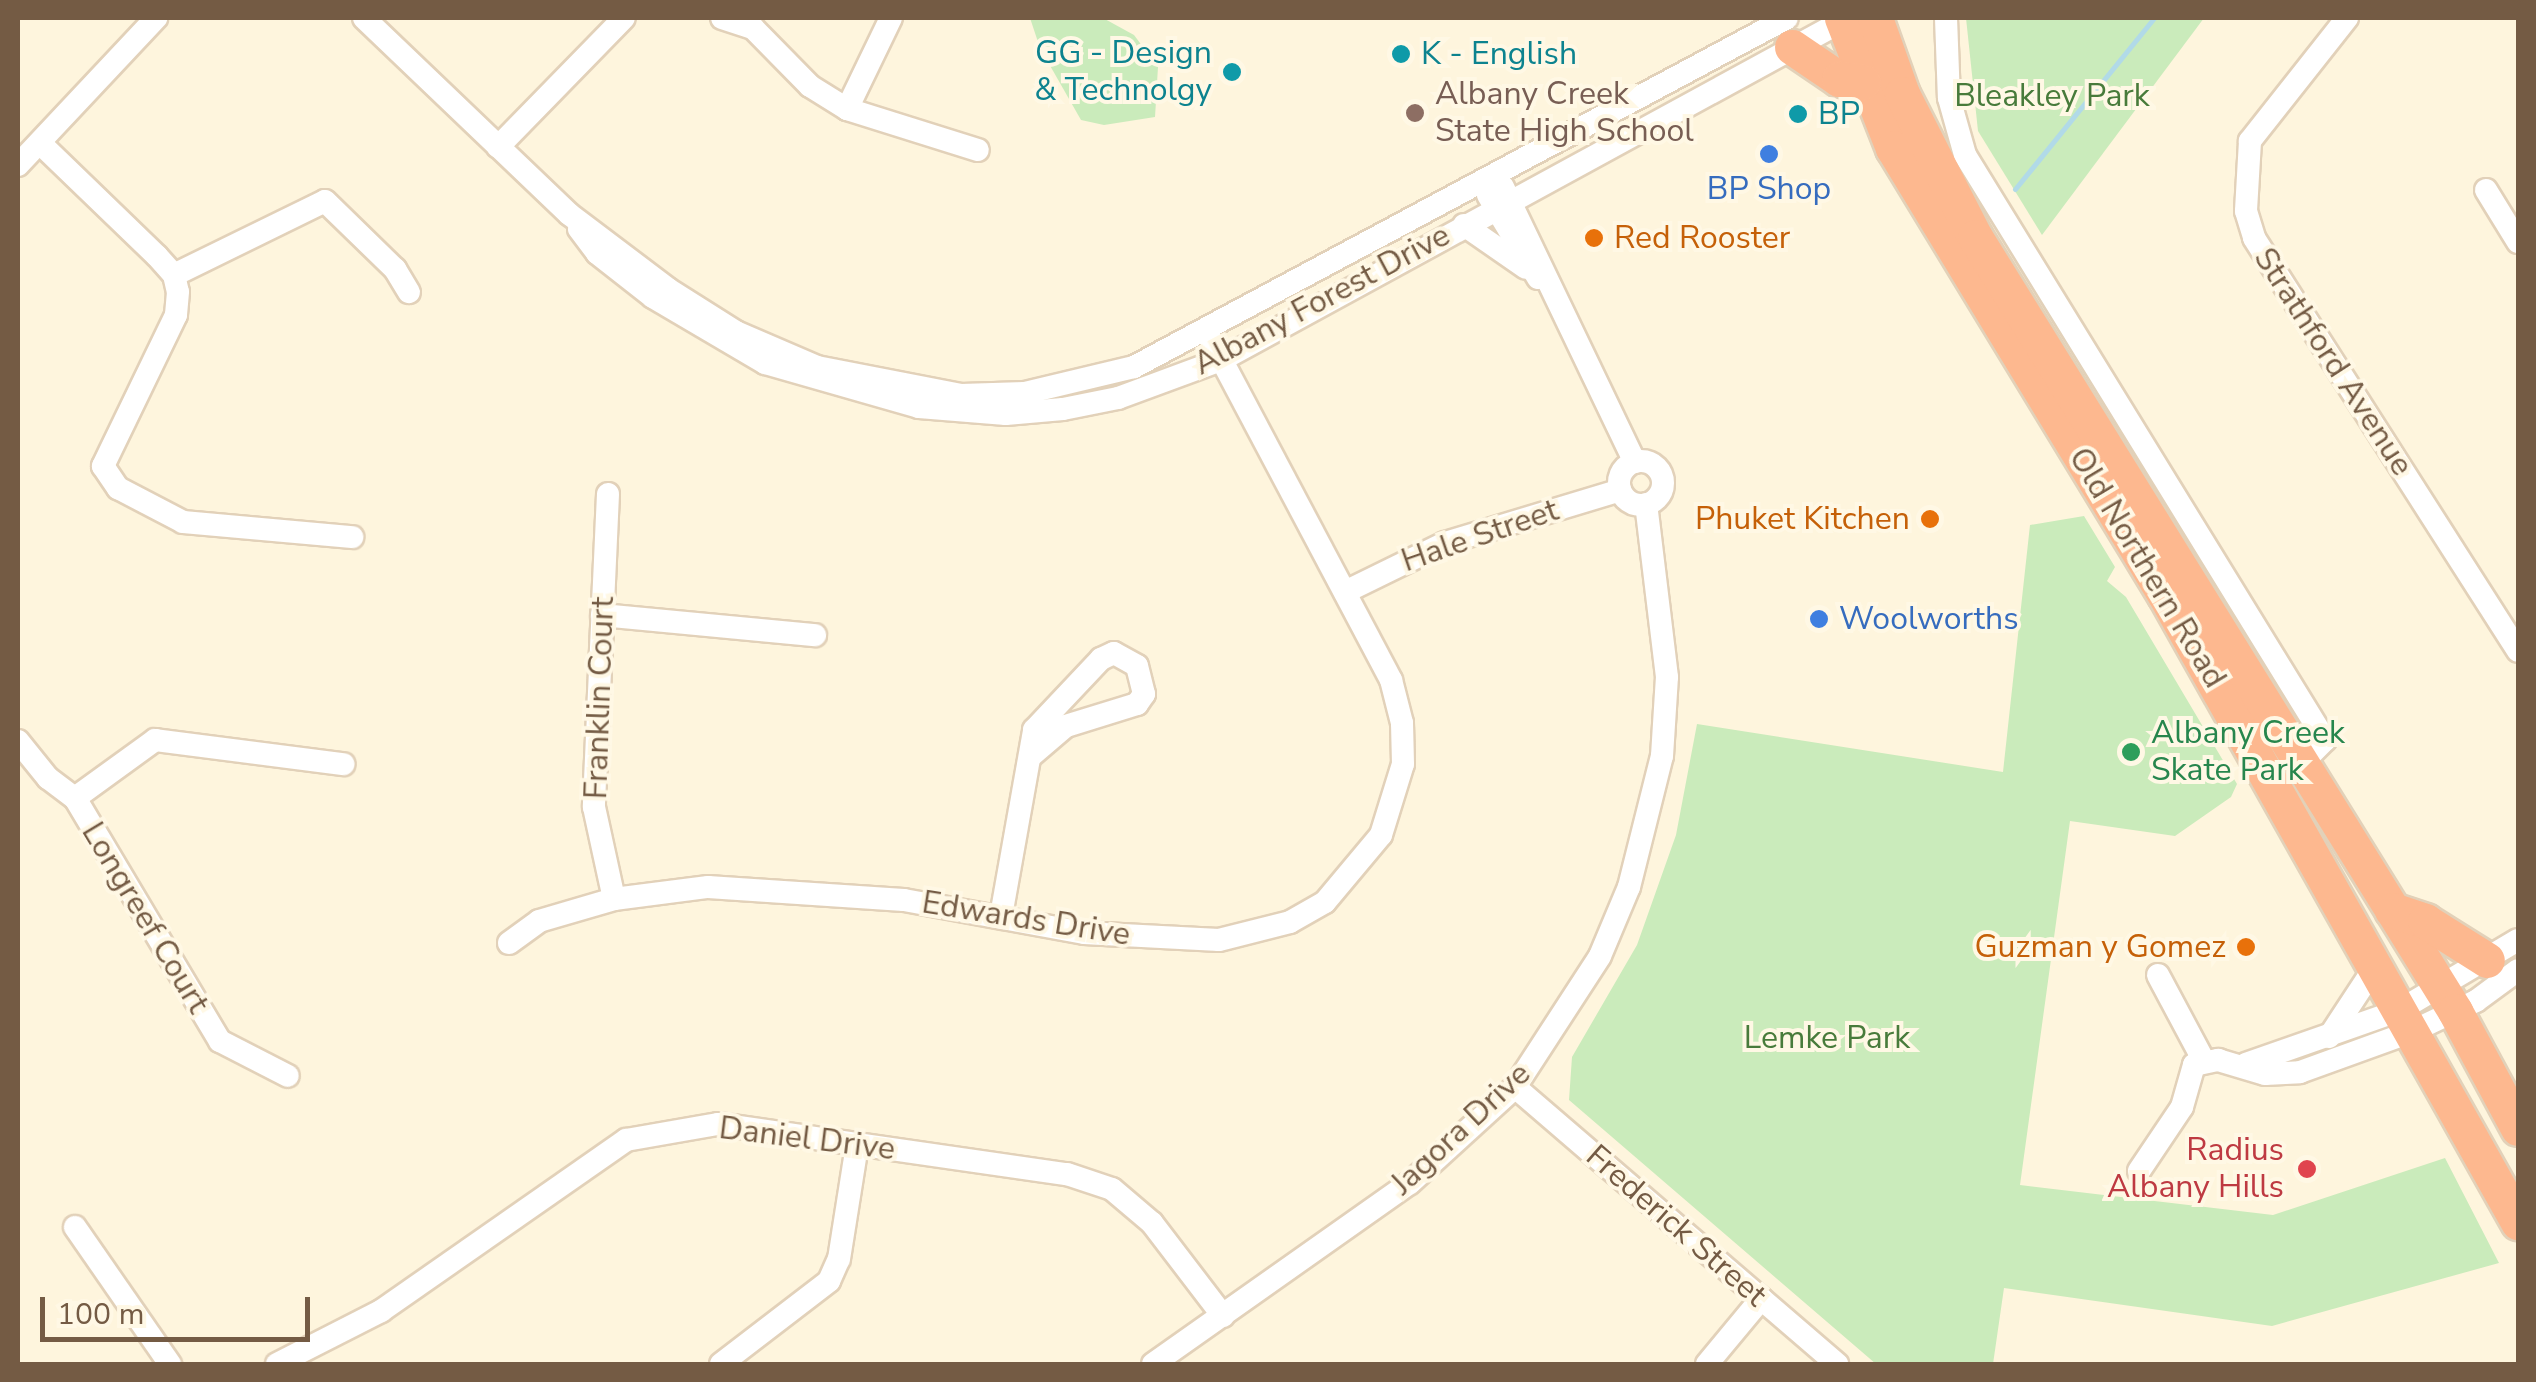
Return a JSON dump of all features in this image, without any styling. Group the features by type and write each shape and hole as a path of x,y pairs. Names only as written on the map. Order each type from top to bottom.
{"highway":[{"name":"Old Northern Road","path":"1852,18 1908,106 1974,237 2313,752 2392,910 2448,1000 2518,1128"},
{"name":"Old Northern Road","path":"1852,18 1863,82 1893,148 2142,554 2518,1222"},
{"path":"1789,32 1839,79 1863,82"},
{"path":"2392,910 2425,921 2503,965"}],"street":[{"path":"18,164 42,145 73,101 156,18"},
{"name":"Albany Forest Drive","path":"364,18 569,214 736,332 818,366 896,387 960,395 1081,384 1207,333 1489,179 1789,32 1852,18"},
{"path":"498,148 624,18"},
{"path":"722,18 753,28 810,86 847,110 978,150"},
{"path":"847,110 891,18"},
{"name":"Old Northern Road","path":"1946,18 1949,98 1965,155 2313,752"},
{"name":"Strathford Avenue","path":"2347,18 2250,141 2246,211 2254,238 2518,652"},
{"name":"Albany Forest Drive","path":"569,214 597,254 712,335 764,363 865,396 1006,414 1063,409 1118,398 1221,360 1503,204 1789,32"},
{"path":"42,145 174,275 176,315 103,466 118,488 183,522 352,537"},
{"path":"1489,179 1635,462"},
{"path":"2486,190 2518,242"},
{"path":"174,275 325,201 395,269 409,292"},
{"path":"1464,225 1536,276"},
{"name":"Edwards Drive","path":"509,943 540,922 614,899 708,887 796,890 1001,916 1084,934 1219,940 1290,922 1349,880 1381,835 1394,800 1402,737 1391,680 1207,333"},
{"path":"1635,462 1650,463 1662,480 1658,496 1646,504 1633,504 1620,490 1621,472 1635,462"},
{"name":"Hale Street","path":"1345,592 1445,543 1620,490"},
{"name":"Franklin Court","path":"608,494 594,807 614,899"},
{"name":"Jagora Drive","path":"1153,1364 1410,1183 1515,1086 1600,956 1650,809 1667,677 1646,504"},
{"path":"602,615 815,635"},
{"path":"1001,916 1032,754 1044,714 1101,659 1114,653 1137,666 1144,694 1137,704 1066,726 1032,754"},
{"path":"76,798 154,740 343,764"},
{"name":"Longreef Court","path":"18,741 48,778 76,798 86,826 220,1041 288,1076"},
{"path":"2246,1064 2265,1074 2292,1074 2448,1000 2503,965 2518,940"},
{"path":"2448,1000 2503,965"},
{"path":"2329,1037 2375,967"},
{"path":"2158,975 2204,1061"},
{"path":"2139,1171 2182,1107 2188,1076 2204,1061 2246,1064 2329,1037 2406,1020"},
{"name":"Frederick Street","path":"1515,1086 1837,1364"},
{"name":"Daniel Drive","path":"277,1364 382,1311 626,1140 718,1124 1067,1174 1112,1189 1152,1223 1223,1316"},
{"path":"721,1364 829,1281 840,1259 857,1145"},
{"path":"75,1227 170,1364"},
{"path":"1707,1364 1761,1299"}],"green space":[{"path":"1030,18 1103,18 1134,35 1158,67 1155,117 1104,125 1081,120 1040,48"},
{"name":"Bleakley Park","path":"1966,18 2204,18 2042,235 1978,131"},
{"name":"Lemke Park","path":"2084,516 2115,567 2107,581 2126,597 2237,784 2231,797 2175,836 2070,821 2020,1185 2273,1215 2445,1158 2499,1263 2272,1326 2004,1288 1993,1364 1876,1364 1569,1100 1572,1057 1637,945 1676,835 1697,724 2003,772 2030,525"}],"waterway":[{"path":"2015,189 2154,18"}],"place":[{"name":"K - English","path":"1401,54"},
{"name":"GG - Design & Technolgy","path":"1232,72"},
{"name":"Albany Creek State High School","path":"1415,113"},
{"name":"BP","path":"1798,114"},
{"name":"BP Shop","path":"1769,154"},
{"name":"Red Rooster","path":"1594,238"},
{"name":"Phuket Kitchen","path":"1930,519"},
{"name":"Woolworths","path":"1819,619"},
{"name":"Albany Creek Skate Park","path":"2131,752"},
{"name":"Guzman y Gomez","path":"2246,947"},
{"name":"Radius Albany Hills","path":"2307,1169"}]}
